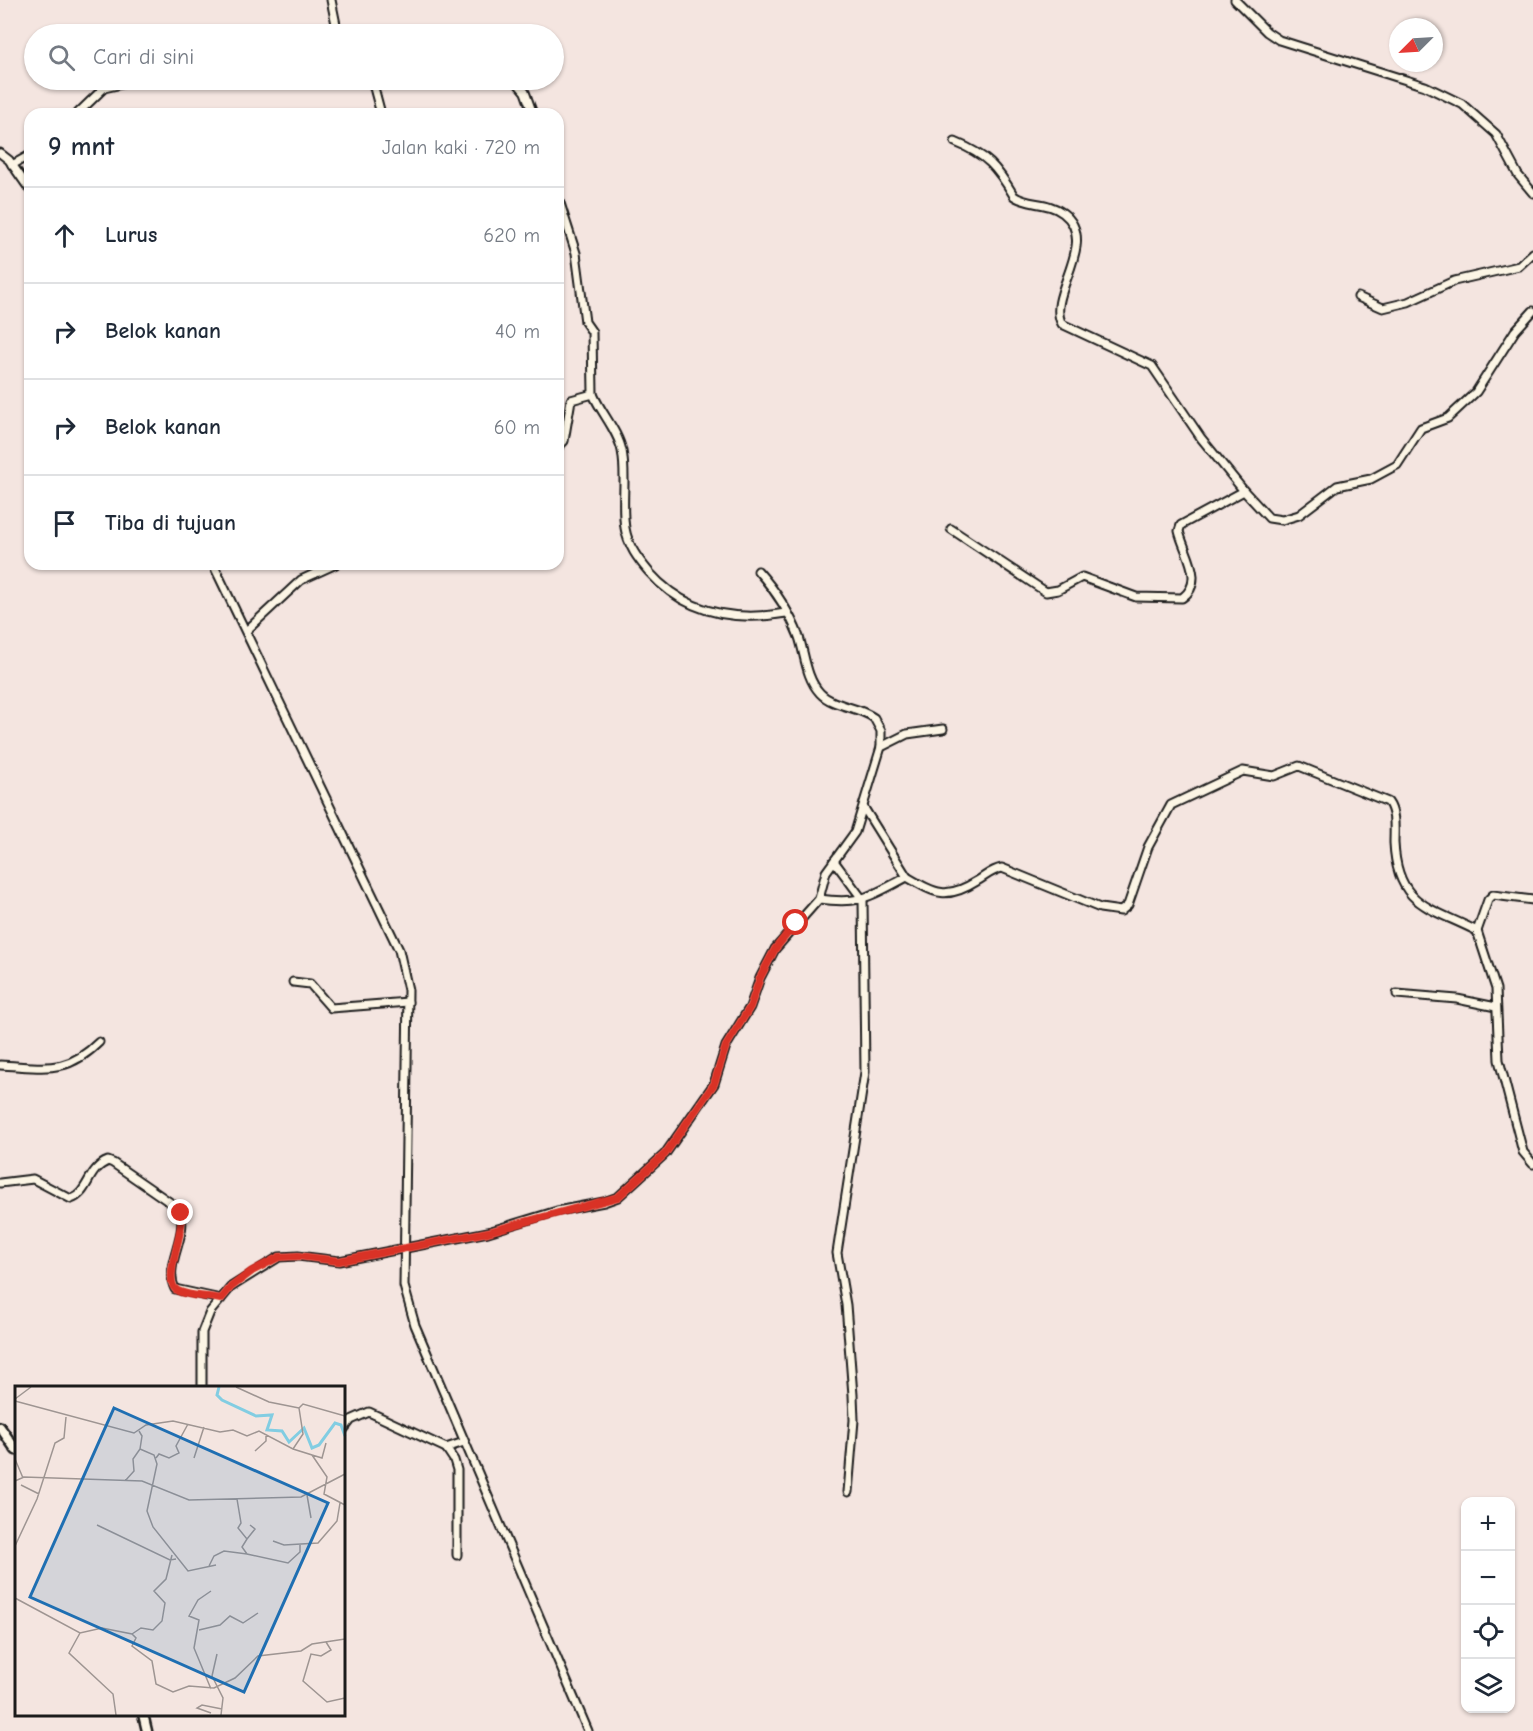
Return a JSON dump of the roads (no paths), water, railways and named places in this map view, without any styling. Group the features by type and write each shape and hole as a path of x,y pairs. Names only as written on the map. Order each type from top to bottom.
{"street":[{"path":"331,0 336,24"},
{"path":"1235,0 1267,32 1279,40 1425,86 1462,104 1496,134 1518,175 1533,193"},
{"path":"83,108 102,90"},
{"path":"375,90 379,108"},
{"path":"523,90 531,108"},
{"path":"956,142 978,152 994,165 1018,199 1055,208 1068,218 1074,232 1075,249 1071,272 1058,305 1062,324 1152,366 1201,438 1262,513 1269,518 1282,520 1299,515 1342,483 1371,479 1388,471 1404,457 1421,428 1448,418 1476,392 1515,331 1533,312"},
{"path":"0,153 24,182"},
{"path":"12,165 24,158"},
{"path":"564,215 576,254 585,322 592,332 593,394 622,452 625,530 639,560 673,595 704,610 717,614 750,617 786,613"},
{"path":"1358,297 1383,308 1408,302 1454,281 1519,266 1533,253"},
{"path":"564,441 571,400 593,394"},
{"path":"951,529 1046,592 1058,590 1082,577 1136,597 1179,599 1190,592 1194,583 1179,528 1244,491"},
{"path":"216,570 399,950 406,973 408,1002 404,1286 415,1325 588,1731"},
{"path":"246,631 301,580 323,570"},
{"path":"202,1386 202,1332 205,1321 231,1287 252,1271 279,1257 298,1256 339,1261 488,1232 557,1211 618,1197 665,1154 714,1084 726,1046 750,1007 760,978 775,949 819,899 824,877 855,831 881,747 881,731 874,718 826,698 819,692 808,673 792,619 786,613 771,585 758,571"},
{"path":"881,747 908,734 944,729"},
{"path":"864,808 907,877 937,893 946,894 964,889 992,870 1009,869 1100,908 1120,910 1128,905 1148,847 1171,805 1243,771 1274,776 1294,768 1304,767 1388,802 1393,814 1395,848 1406,890 1422,905 1477,931"},
{"path":"834,861 863,900 866,1072 837,1253 846,1305 854,1395 855,1420 848,1492"},
{"path":"819,899 841,902 863,900 907,877"},
{"path":"1533,900 1493,895 1488,900 1477,931 1496,989 1499,1060 1523,1152 1533,1164"},
{"path":"293,982 310,984 331,1008 408,1002"},
{"path":"1397,994 1457,999 1496,1007"},
{"path":"0,1065 63,1066 85,1056 99,1042"},
{"path":"0,1184 33,1179 71,1199 78,1196 95,1168 105,1162 113,1163 178,1208 181,1213 182,1223 171,1273 175,1289 221,1299"},
{"path":"345,1428 351,1420 369,1412 446,1448 457,1470 457,1555"},
{"path":"0,1427 15,1449"},
{"path":"446,1448 464,1442"},
{"path":"143,1716 147,1731"}]}
